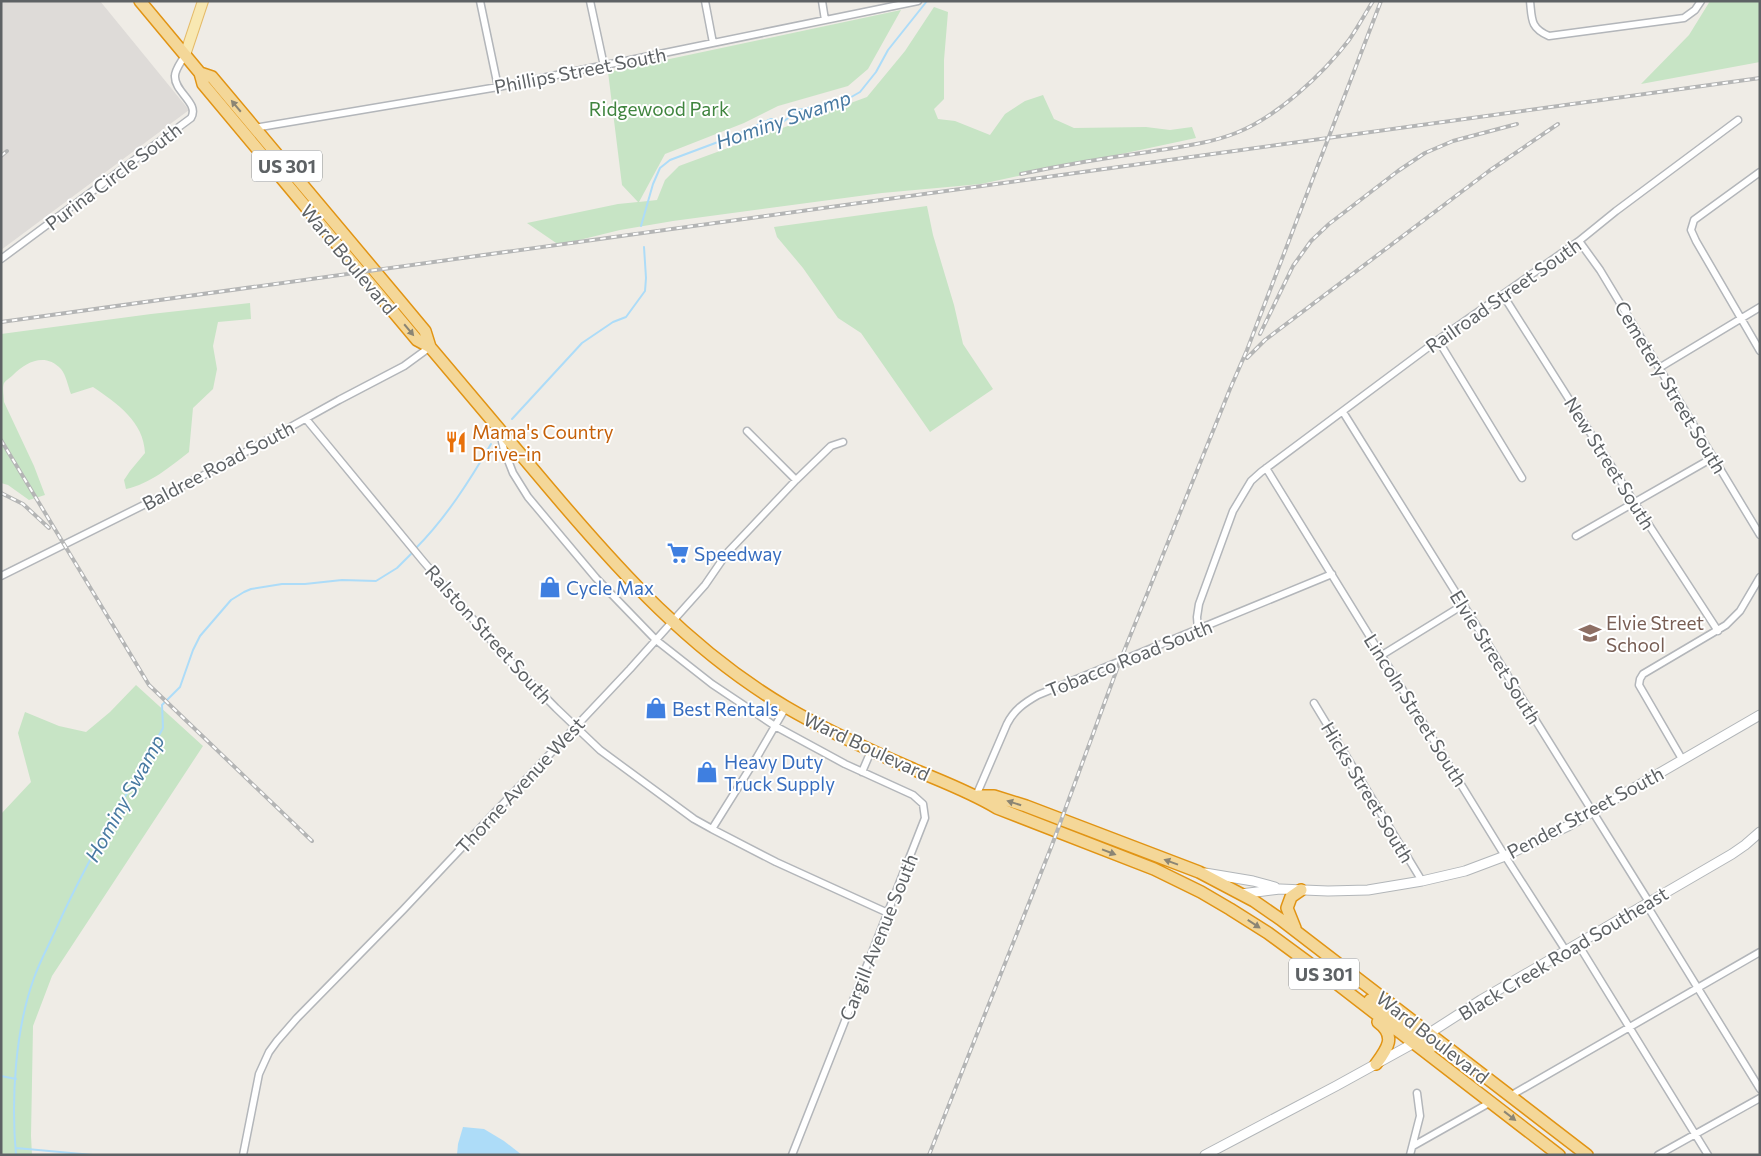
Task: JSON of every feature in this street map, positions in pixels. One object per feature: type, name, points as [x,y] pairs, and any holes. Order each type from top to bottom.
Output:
[{"type":"highway","name":"Ward Boulevard","points":[[140,1],[200,73],[203,84],[416,340],[430,346]]},
{"type":"highway","name":"Ward Boulevard","points":[[200,73],[212,77],[425,331],[430,346],[615,565],[672,622],[729,668],[786,707],[871,751],[976,796],[997,808],[1154,869],[1208,896],[1268,933],[1365,1006],[1422,1038],[1510,1096],[1587,1155]]},
{"type":"highway","name":"Ward Boulevard","points":[[976,796],[994,796],[1026,806],[1199,872],[1274,914],[1422,1038],[1492,1102],[1559,1155]]},
{"type":"highway","points":[[1297,932],[1287,908],[1291,897],[1300,890]]},
{"type":"highway","points":[[1208,896],[1241,894]]},
{"type":"highway","points":[[1284,945],[1330,970],[1528,1117],[1558,1132]]},
{"type":"highway","points":[[1365,1006],[1370,1016],[1384,1026],[1389,1037],[1387,1048],[1376,1064]]},
{"type":"main road","points":[[185,55],[203,1]]},
{"type":"street","points":[[480,1],[498,88]]},
{"type":"street","points":[[590,1],[604,66]]},
{"type":"street","points":[[705,1],[713,43]]},
{"type":"street","points":[[822,1],[825,20]]},
{"type":"street","points":[[1530,1],[1534,25],[1549,36],[1684,18],[1695,10],[1700,1]]},
{"type":"street","name":"Phillips Street South","points":[[241,130],[498,88],[915,2]]},
{"type":"street","name":"Purina Circle South","points":[[1,259],[191,118],[193,109],[177,86],[175,78],[175,74],[185,55]]},
{"type":"street","name":"Railroad Street South","points":[[1198,630],[1199,604],[1234,510],[1251,481],[1438,340],[1579,241],[1738,120]]},
{"type":"street","points":[[1760,172],[1692,224],[1691,230],[1760,351]]},
{"type":"street","name":"Cemetery Street South","points":[[1579,241],[1600,270],[1760,535]]},
{"type":"street","name":"New Street South","points":[[1504,295],[1634,502],[1718,631]]},
{"type":"street","points":[[1659,368],[1760,307]]},
{"type":"street","points":[[1438,340],[1522,478]]},
{"type":"street","name":"Baldree Road South","points":[[1,576],[206,474],[404,366],[430,346]]},
{"type":"street","name":"Elvie Street South","points":[[1343,412],[1592,811],[1760,1089]]},
{"type":"street","name":"Ralston Street South","points":[[306,418],[424,562],[502,653],[600,750],[694,819],[776,862],[888,912]]},
{"type":"street","points":[[499,428],[504,450],[513,473],[528,497],[596,578],[656,640],[712,684],[775,726],[862,772],[871,751]]},
{"type":"street","points":[[747,431],[796,480]]},
{"type":"street","name":"Thorne Avenue West","points":[[243,1155],[259,1074],[269,1052],[277,1041],[404,910],[656,640],[705,585],[727,553],[830,446],[843,442]]},
{"type":"street","points":[[1576,536],[1714,457]]},
{"type":"street","name":"Lincoln Street South","points":[[1266,468],[1566,951]]},
{"type":"street","name":"Tobacco Road South","points":[[976,796],[1009,720],[1016,710],[1038,695],[1332,574]]},
{"type":"street","points":[[1682,759],[1639,685],[1640,679],[1643,674],[1718,631],[1740,611],[1760,577]]},
{"type":"street","points":[[1382,655],[1463,605]]},
{"type":"street","name":"Hicks Street South","points":[[1314,703],[1422,881]]},
{"type":"street","points":[[712,829],[786,707]]},
{"type":"street","name":"Pender Street South","points":[[1241,894],[1280,889],[1368,890],[1422,881],[1465,870],[1506,856],[1548,836],[1760,715]]},
{"type":"street","name":"Cargill Avenue South","points":[[792,1155],[925,818],[923,804],[913,795],[862,772]]},
{"type":"street","name":"Black Creek Road Southeast","points":[[1205,1155],[1422,1038],[1481,1000],[1746,845],[1760,832]]},
{"type":"street","name":"Pender Street South","points":[[1199,872],[1253,881],[1280,889]]},
{"type":"street","points":[[1578,944],[1708,1155]]},
{"type":"street","points":[[1510,1096],[1760,952]]},
{"type":"street","points":[[1410,1155],[1420,1116],[1416,1093]]},
{"type":"street","points":[[1658,1155],[1760,1098]]},
{"type":"street","points":[[1413,1146],[1492,1102]]},
{"type":"shaded area","points":[[1,1],[100,1],[189,110],[1,250]]},
{"type":"green space","points":[[1710,1],[1760,1],[1760,62],[1641,84],[1689,35]]},
{"type":"green space","name":"Ridgewood Park","points":[[934,7],[948,12],[944,60],[944,99],[934,109],[938,119],[955,121],[990,135],[1005,114],[1025,101],[1043,95],[1054,119],[1074,128],[1146,127],[1170,130],[1192,127],[1196,138],[981,184],[882,193],[673,221],[620,230],[559,245],[527,223],[618,204],[638,202],[622,185],[608,72],[901,10],[868,69],[848,86],[778,106],[744,123],[665,154],[639,202],[657,200],[665,180],[679,166],[867,97],[905,51]]},
{"type":"green space","points":[[927,206],[933,235],[954,305],[963,344],[993,389],[930,432],[861,333],[838,318],[803,268],[777,237],[774,227]]},
{"type":"green space","points":[[250,303],[251,319],[218,322],[213,346],[217,369],[213,389],[193,408],[189,452],[167,469],[152,479],[126,489],[124,480],[145,453],[140,432],[128,414],[93,387],[71,394],[66,377],[61,369],[49,361],[42,360],[30,363],[18,370],[4,383],[3,390],[4,402],[34,466],[45,495],[29,500],[8,485],[1,483],[1,334]]},
{"type":"green space","points":[[136,685],[203,746],[52,976],[33,1026],[32,1155],[1,1155],[1,814],[31,782],[18,733],[25,712],[59,726],[86,732],[110,712]]},
{"type":"water","points":[[463,1127],[484,1129],[522,1155],[457,1155]]},
{"type":"waterway","name":"Hominy Swamp","points":[[641,226],[653,184],[660,168],[670,160],[734,136],[771,119],[783,122],[798,110],[846,100],[860,92],[876,72],[888,50],[927,1]]},
{"type":"waterway","name":"Hominy Swamp","points":[[512,419],[582,343],[613,322],[626,317],[645,291],[644,247]]},
{"type":"waterway","name":"Hominy Swamp","points":[[416,548],[457,498],[491,444]]},
{"type":"waterway","name":"Hominy Swamp","points":[[16,1155],[14,1111],[16,1065],[22,1020],[34,978],[68,903],[163,728],[162,705],[180,687],[200,636],[231,600],[251,589],[282,584],[305,584],[342,580],[376,581],[397,568],[413,552]]},
{"type":"waterway","points":[[1,1076],[16,1079]]},
{"type":"waterway","points":[[16,1148],[93,1155]]},
{"type":"railway","points":[[1021,174],[1204,143],[1252,126],[1283,106],[1326,67],[1349,40],[1373,1]]},
{"type":"railway","points":[[929,1155],[1052,845],[1120,661],[1247,350],[1381,1]]},
{"type":"railway","points":[[1,322],[1760,78]]},
{"type":"railway","points":[[1260,334],[1293,266],[1311,241],[1329,224],[1398,171],[1425,153],[1453,141],[1517,124]]},
{"type":"railway","points":[[1247,358],[1265,340],[1489,171],[1558,124]]},
{"type":"railway","points":[[1,156],[7,151]]},
{"type":"railway","points":[[1,440],[149,685],[312,841]]},
{"type":"railway","points":[[1,493],[23,504],[49,528]]},
{"type":"place","name":"Mama's Country Drive-in","points":[[456,442]]},
{"type":"place","name":"Speedway","points":[[678,553]]},
{"type":"place","name":"Cycle Max","points":[[550,587]]},
{"type":"place","name":"Elvie Street School","points":[[1590,633]]},
{"type":"place","name":"Best Rentals","points":[[656,708]]},
{"type":"place","name":"Heavy Duty Truck Supply","points":[[707,772]]}]
